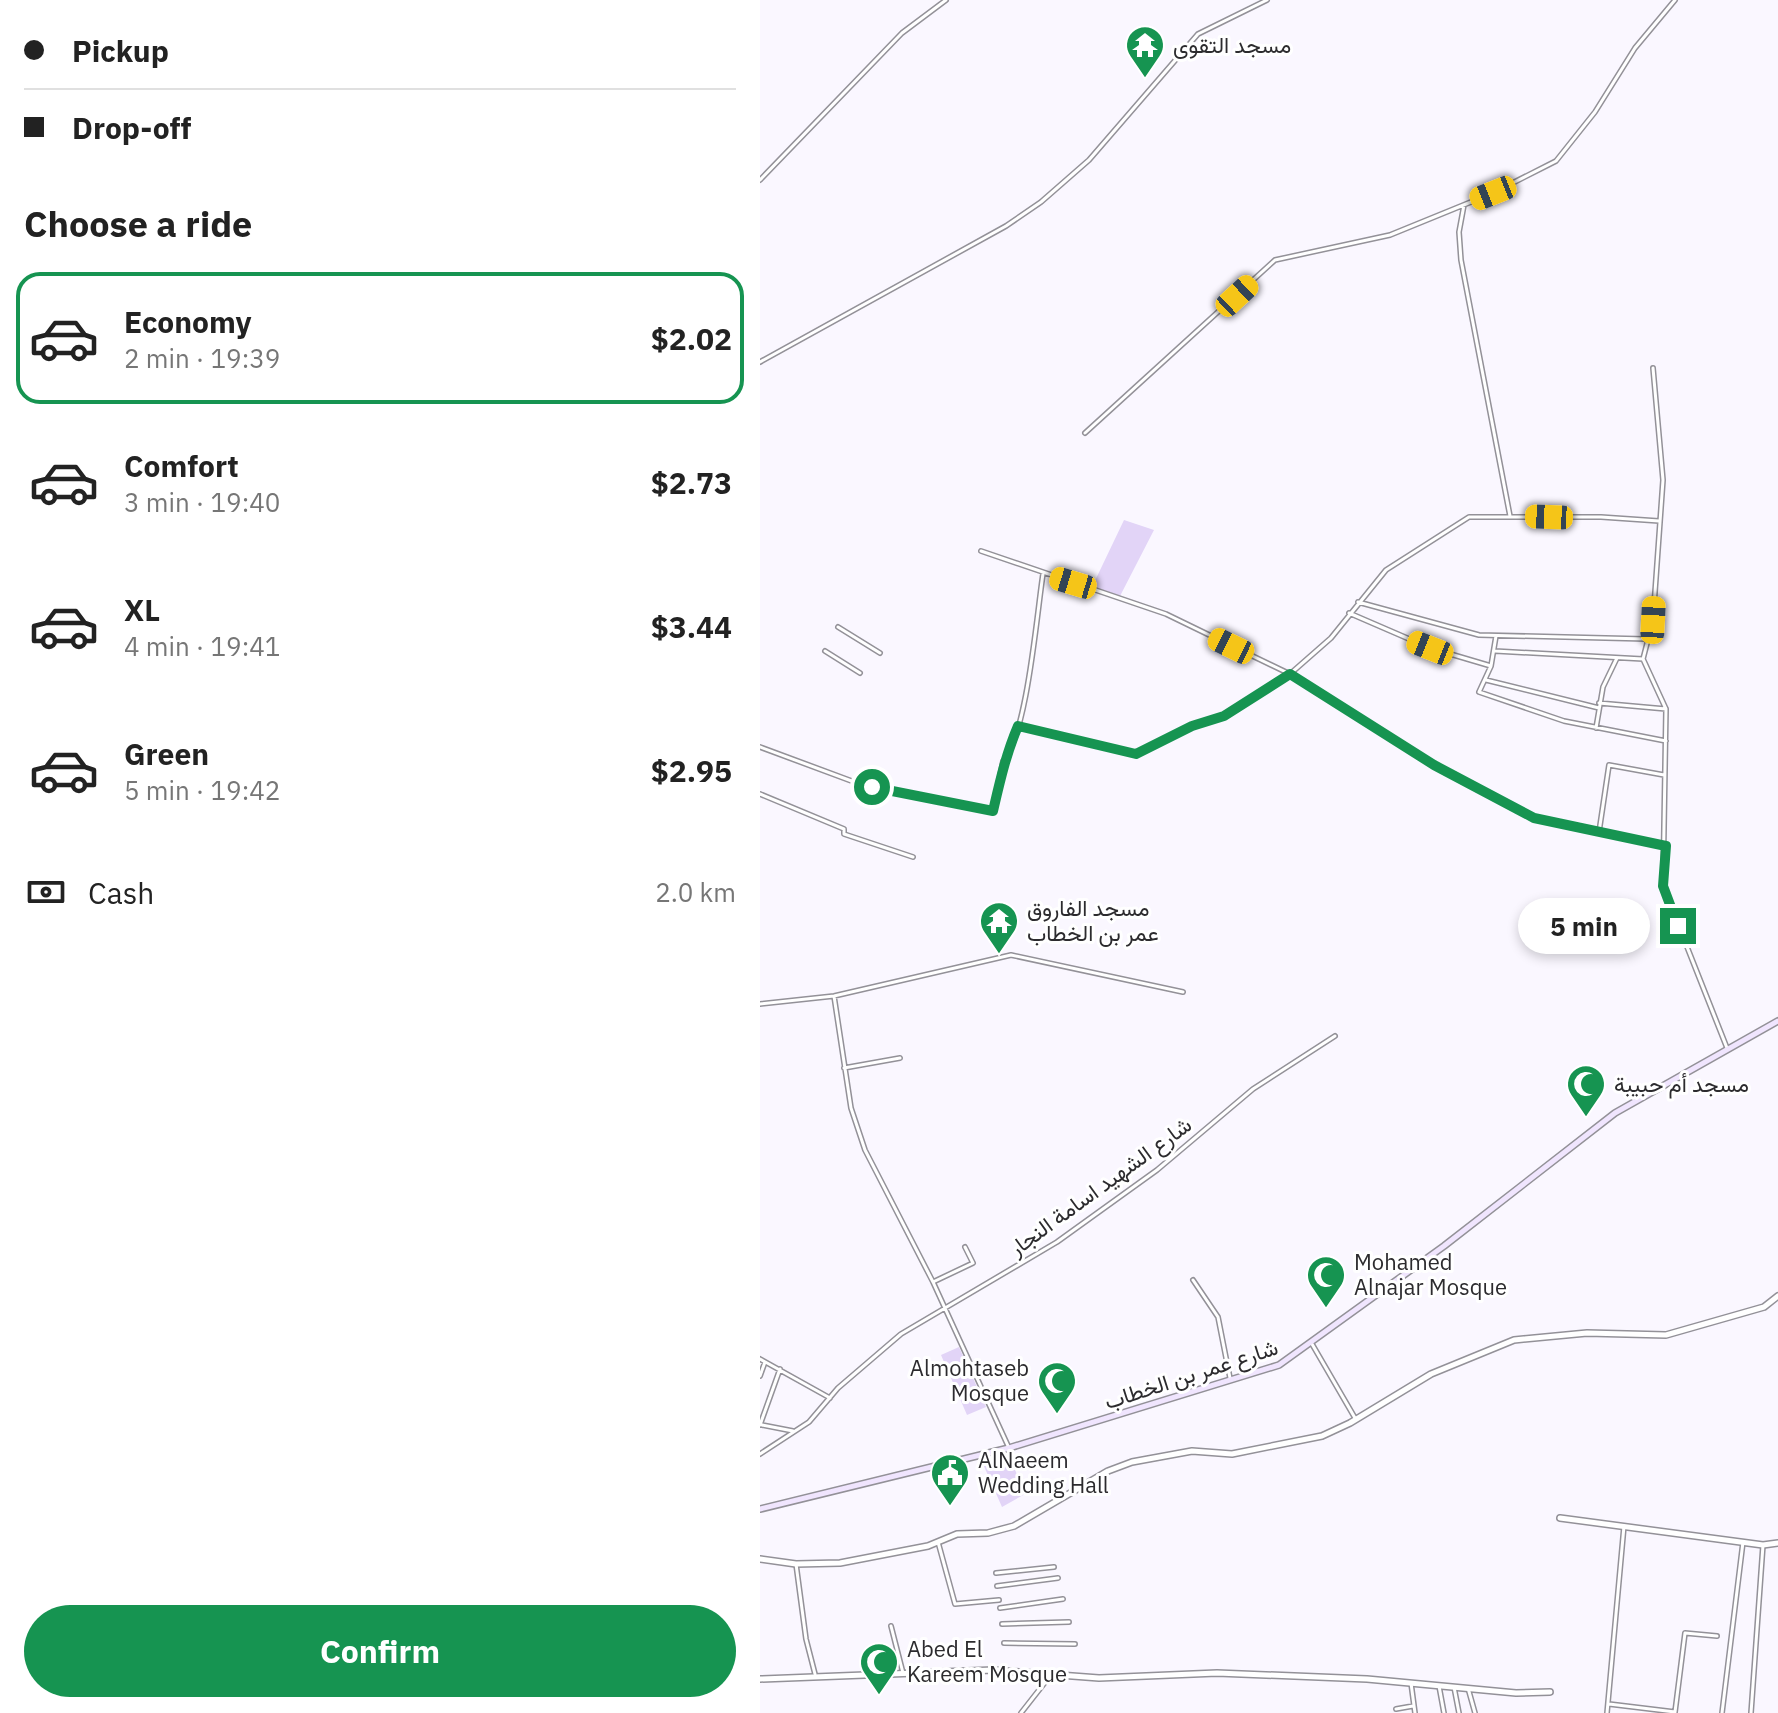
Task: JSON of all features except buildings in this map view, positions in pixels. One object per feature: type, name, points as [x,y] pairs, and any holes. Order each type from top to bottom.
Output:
[{"type":"main road","name":"شارع عمر بن الخطاب","points":[[760,1509],[1009,1448],[1279,1365],[1312,1344],[1615,1113],[1778,1021]]},
{"type":"street","points":[[760,180],[902,33],[946,0]]},
{"type":"street","points":[[760,362],[1006,226],[1041,202],[1114,136],[1198,34],[1267,0]]},
{"type":"street","points":[[1085,433],[1275,260],[1390,235],[1523,179],[1568,149],[1620,69],[1675,0]]},
{"type":"street","points":[[1465,205],[1459,232],[1461,260],[1510,516]]},
{"type":"street","points":[[1653,368],[1663,480],[1653,620],[1643,659],[1666,709],[1663,886],[1727,1048]]},
{"type":"street","points":[[1018,726],[1136,754],[1192,726],[1224,716],[1290,674],[1331,638],[1386,570],[1469,517],[1659,521]]},
{"type":"street","points":[[981,551],[1166,614],[1290,674],[1434,765],[1534,818],[1666,846]]},
{"type":"street","points":[[760,747],[857,783],[993,811],[1003,761],[1009,754],[1018,726],[1043,574]]},
{"type":"street","points":[[1358,602],[1479,635],[1646,639]]},
{"type":"street","points":[[1349,613],[1430,648],[1491,666]]},
{"type":"street","points":[[838,627],[880,653]]},
{"type":"street","points":[[1496,636],[1491,666],[1479,692],[1596,728],[1667,741]]},
{"type":"street","points":[[825,651],[860,673]]},
{"type":"street","points":[[1494,651],[1643,659]]},
{"type":"street","points":[[1596,728],[1599,703],[1617,658]]},
{"type":"street","points":[[1485,680],[1599,708]]},
{"type":"street","points":[[1599,703],[1666,709]]},
{"type":"street","points":[[1599,832],[1609,765],[1665,775]]},
{"type":"street","points":[[760,794],[844,829],[844,834],[913,857]]},
{"type":"street","points":[[760,1004],[834,996],[1011,955],[1183,992]]},
{"type":"street","points":[[834,996],[851,1108],[865,1150],[933,1282],[1009,1448]]},
{"type":"street","name":"شارع الشهيد اسامة النجار","points":[[760,1454],[809,1422],[830,1398],[901,1334],[1057,1242],[1157,1170],[1253,1089],[1335,1036]]},
{"type":"street","points":[[843,1068],[900,1058]]},
{"type":"street","points":[[933,1282],[973,1263],[965,1247]]},
{"type":"street","points":[[1193,1280],[1218,1317],[1231,1382]]},
{"type":"street","points":[[760,1559],[796,1564],[856,1561],[938,1542],[957,1534],[988,1533],[1014,1526],[1108,1471],[1132,1462],[1192,1451],[1232,1454],[1322,1436],[1467,1357],[1514,1340],[1587,1333],[1666,1335],[1764,1307],[1778,1296]]},
{"type":"street","points":[[1312,1344],[1355,1418]]},
{"type":"street","points":[[760,1376],[762,1360],[830,1398]]},
{"type":"street","points":[[780,1369],[760,1425],[793,1431]]},
{"type":"street","points":[[1560,1518],[1763,1545],[1778,1543]]},
{"type":"street","points":[[1607,1713],[1624,1526]]},
{"type":"street","points":[[938,1542],[955,1604],[999,1600]]},
{"type":"street","points":[[1722,1713],[1744,1542]]},
{"type":"street","points":[[1751,1713],[1763,1545]]},
{"type":"street","points":[[796,1564],[806,1639],[815,1674]]},
{"type":"street","points":[[996,1573],[1054,1567]]},
{"type":"street","points":[[997,1586],[1058,1578]]},
{"type":"street","points":[[1000,1608],[1063,1599]]},
{"type":"street","points":[[1002,1624],[1069,1622]]},
{"type":"street","points":[[891,1626],[903,1673]]},
{"type":"street","points":[[1609,1704],[1675,1712],[1685,1633],[1717,1636]]},
{"type":"street","points":[[1004,1643],[1075,1644]]},
{"type":"street","points":[[760,1679],[815,1674],[993,1670],[1099,1678],[1217,1673],[1411,1683],[1516,1693],[1550,1692]]},
{"type":"street","points":[[1021,1713],[1050,1676]]},
{"type":"street","points":[[1411,1683],[1415,1713]]},
{"type":"street","points":[[1439,1686],[1444,1713]]},
{"type":"street","points":[[1454,1687],[1459,1713]]},
{"type":"street","points":[[1468,1688],[1475,1713]]},
{"type":"street","points":[[1396,1709],[1413,1706]]},
{"type":"shaded area","points":[[1124,520],[1154,530],[1119,598],[1092,587]]},
{"type":"shaded area","points":[[959,1347],[986,1407],[967,1415],[941,1355]]},
{"type":"shaded area","points":[[1009,1455],[1025,1494],[1002,1507],[983,1464]]},
{"type":"place","name":"مسجد التقوى","points":[[1145,79]]},
{"type":"place","name":"مسجد الفاروق عمر بن الخطاب","points":[[999,955]]},
{"type":"place","name":"مسجد أم حبيبة","points":[[1586,1118]]},
{"type":"place","name":"Mohamed Alnajar Mosque","points":[[1326,1309]]},
{"type":"place","name":"Almohtaseb Mosque","points":[[1057,1415]]},
{"type":"place","name":"AlNaeem Wedding Hall","points":[[950,1507]]},
{"type":"place","name":"Abed El Kareem Mosque","points":[[879,1696]]},
{"type":"route","points":[[872,787],[993,811],[1003,761],[1009,754],[1018,726],[1136,754],[1192,726],[1224,716],[1290,674],[1434,765],[1534,818],[1666,846],[1663,886],[1678,926]]}]
